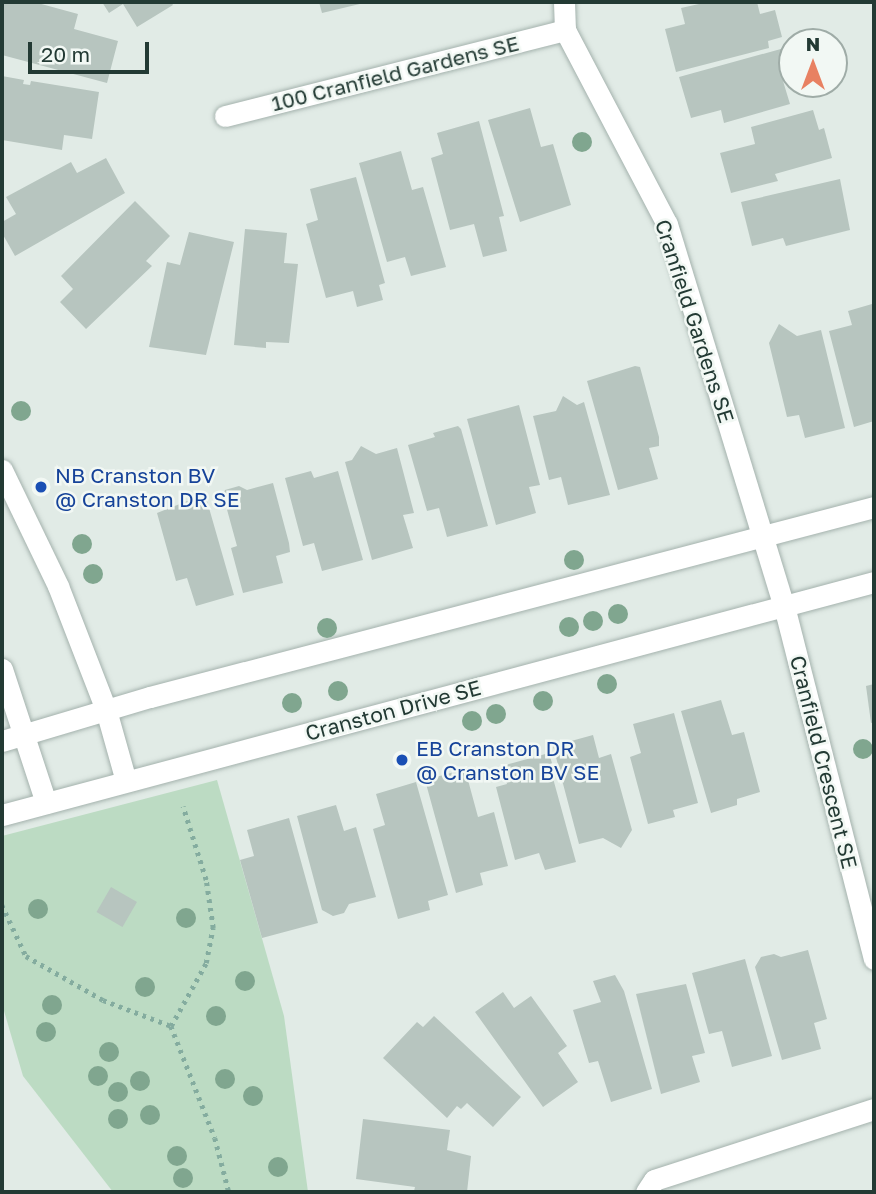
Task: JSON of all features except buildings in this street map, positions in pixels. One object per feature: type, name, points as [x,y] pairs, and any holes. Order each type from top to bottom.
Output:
[{"type":"street","name":"Cranfield Gardens SE","points":[[564,2],[565,30],[667,224],[761,534]]},
{"type":"street","name":"100 Cranfield Gardens SE","points":[[225,116],[565,30]]},
{"type":"street","points":[[2,470],[58,586],[106,710],[126,781]]},
{"type":"street","points":[[2,741],[106,710],[874,506]]},
{"type":"street","points":[[761,534],[784,606]]},
{"type":"street","name":"Cranston Drive SE","points":[[2,815],[874,582]]},
{"type":"street","name":"Cranfield Crescent SE","points":[[784,606],[874,959]]},
{"type":"street","points":[[2,669],[46,803]]},
{"type":"street","points":[[646,1192],[654,1181],[874,1109]]},
{"type":"path","points":[[171,1027],[206,963],[213,928],[206,880],[183,807]]},
{"type":"path","points":[[2,905],[26,956],[103,1000],[171,1027],[215,1138],[229,1192]]},
{"type":"green space","points":[[217,780],[284,1016],[308,1192],[113,1192],[23,1076],[2,1004],[2,836]]},
{"type":"place","name":"NB Cranston BV @ Cranston DR SE","points":[[41,487]]},
{"type":"place","name":"EB Cranston DR @ Cranston BV SE","points":[[402,760]]}]
